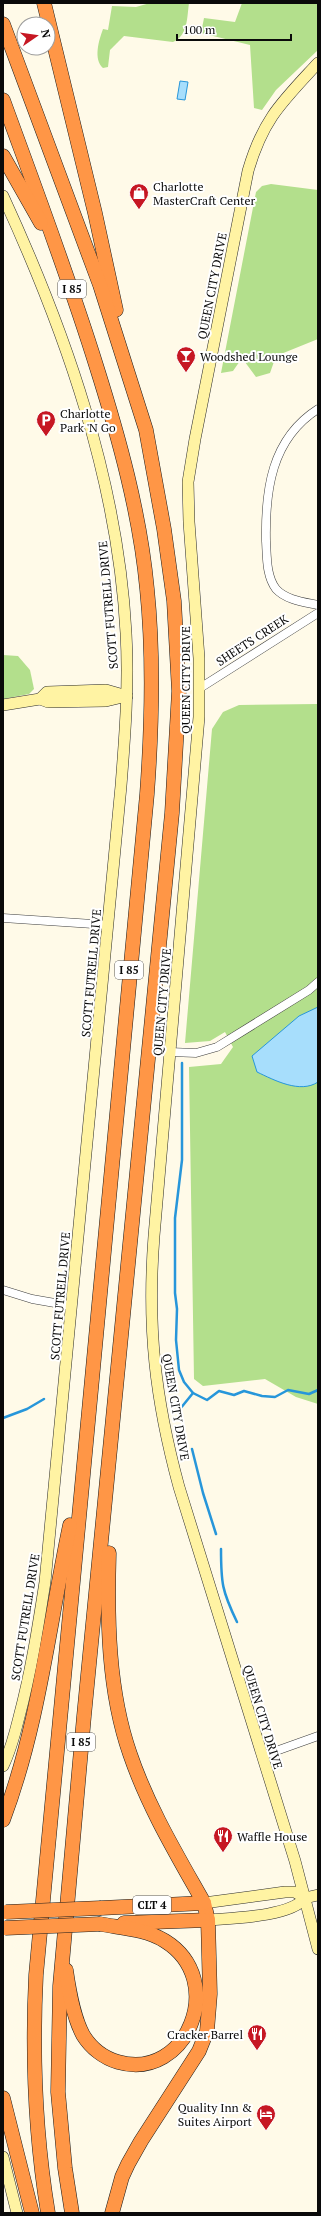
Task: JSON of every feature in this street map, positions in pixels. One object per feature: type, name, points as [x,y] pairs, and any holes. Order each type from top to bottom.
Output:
[{"type":"highway","points":[[44,3],[48,16]]},
{"type":"highway","points":[[48,3],[50,16]]},
{"type":"highway","name":"I 85","points":[[3,24],[100,285],[146,430],[164,528],[174,601],[179,691],[172,813],[132,1207],[113,1427],[84,1716],[58,2011],[58,2092],[64,2160],[72,2213]]},
{"type":"highway","points":[[56,49],[134,390]]},
{"type":"highway","name":"I 85","points":[[3,100],[61,261],[105,395],[129,482],[144,560],[151,635],[152,695],[147,794],[45,1861],[34,1997],[34,2093],[40,2159],[48,2213]]},
{"type":"highway","points":[[3,156],[61,261]]},
{"type":"highway","points":[[112,2213],[122,2177],[141,2141],[199,2051],[210,2016],[208,1920],[204,1903],[148,1801],[129,1753],[119,1712],[111,1650],[108,1596],[113,1427]]},
{"type":"highway","points":[[3,1820],[22,1763],[36,1709],[66,1541],[84,1458]]},
{"type":"highway","name":"CLT 4","points":[[4,1912],[204,1903]]},
{"type":"highway","points":[[4,1928],[208,1920]]},
{"type":"highway","points":[[63,1947],[67,1978],[79,2024],[95,2049],[114,2061],[136,2065],[154,2061],[169,2053],[183,2039],[194,2016],[196,1984],[189,1966],[178,1952],[164,1940],[144,1932],[100,1924]]},
{"type":"highway","points":[[3,2098],[32,2213]]},
{"type":"street","name":"QUEEN CITY DRIVE","points":[[318,63],[275,111],[263,129],[254,150],[248,171],[195,439],[188,496],[197,606],[200,688],[197,759],[151,1269],[151,1320],[157,1386],[168,1448],[305,1898],[318,1949]]},
{"type":"street","name":"SCOTT FUTRELL DRIVE","points":[[3,196],[31,258],[68,356],[88,420],[106,492],[120,569],[126,632],[127,696],[121,786],[45,1582],[24,1697],[11,1746],[3,1766]]},
{"type":"street","points":[[318,409],[302,421],[294,430],[279,455],[268,488],[266,514],[267,562],[274,587],[286,596],[318,605]]},
{"type":"street","name":"SHEETS CREEK","points":[[200,688],[318,612]]},
{"type":"street","points":[[3,705],[40,700],[47,692],[106,690],[127,696]]},
{"type":"street","points":[[3,918],[108,925]]},
{"type":"street","points":[[170,1052],[196,1053],[217,1047],[309,990],[318,982]]},
{"type":"street","points":[[3,1290],[32,1299],[72,1306]]},
{"type":"street","points":[[262,1756],[318,1736]]},
{"type":"street","points":[[204,1903],[292,1891],[305,1898],[318,1895]]},
{"type":"street","points":[[208,1920],[291,1909],[301,1904],[305,1898]]},
{"type":"street","points":[[3,2157],[18,2213]]},
{"type":"green space","points":[[150,3],[189,3],[186,26],[182,35],[173,42],[124,36],[110,50],[108,67],[103,68],[98,60],[98,49],[103,29],[108,30],[112,6],[136,7]]},
{"type":"green space","points":[[242,3],[318,3],[318,50],[276,90],[262,110],[254,108],[250,45],[201,33],[204,18],[235,22]]},
{"type":"green space","points":[[271,184],[318,190],[318,339],[276,356],[270,373],[256,377],[242,358],[233,371],[221,373],[256,192],[262,186]]},
{"type":"green space","points":[[3,655],[18,656],[30,670],[34,689],[29,694],[3,699]]},
{"type":"green space","points":[[318,704],[318,1404],[296,1397],[265,1379],[203,1386],[194,1379],[189,1067],[221,1064],[233,1047],[225,1032],[210,1041],[185,1043],[212,729],[223,712],[239,705]]},
{"type":"water","points":[[180,81],[188,82],[185,100],[177,99]]},
{"type":"water","points":[[318,1007],[318,1082],[303,1087],[295,1086],[279,1082],[257,1072],[252,1056],[299,1016]]},
{"type":"waterway","points":[[182,1063],[182,1160],[175,1218],[175,1293],[177,1309],[176,1340],[179,1370],[184,1382],[193,1393],[207,1400],[219,1391],[234,1395],[244,1391],[262,1396],[275,1397],[288,1390],[309,1394],[318,1390]]},
{"type":"waterway","points":[[180,1409],[193,1393]]},
{"type":"waterway","points":[[3,1418],[27,1409],[44,1399]]},
{"type":"waterway","points":[[192,1449],[203,1493],[216,1534]]},
{"type":"waterway","points":[[221,1549],[223,1587],[237,1622]]},
{"type":"place","name":"Charlotte MasterCraft Center","points":[[139,210]]},
{"type":"place","name":"Woodshed Lounge","points":[[186,373]]},
{"type":"place","name":"Charlotte Park 'N Go","points":[[46,437]]},
{"type":"place","name":"Waffle House","points":[[223,1853]]},
{"type":"place","name":"Cracker Barrel","points":[[257,2051]]},
{"type":"place","name":"Quality Inn & Suites Airport","points":[[266,2131]]}]
